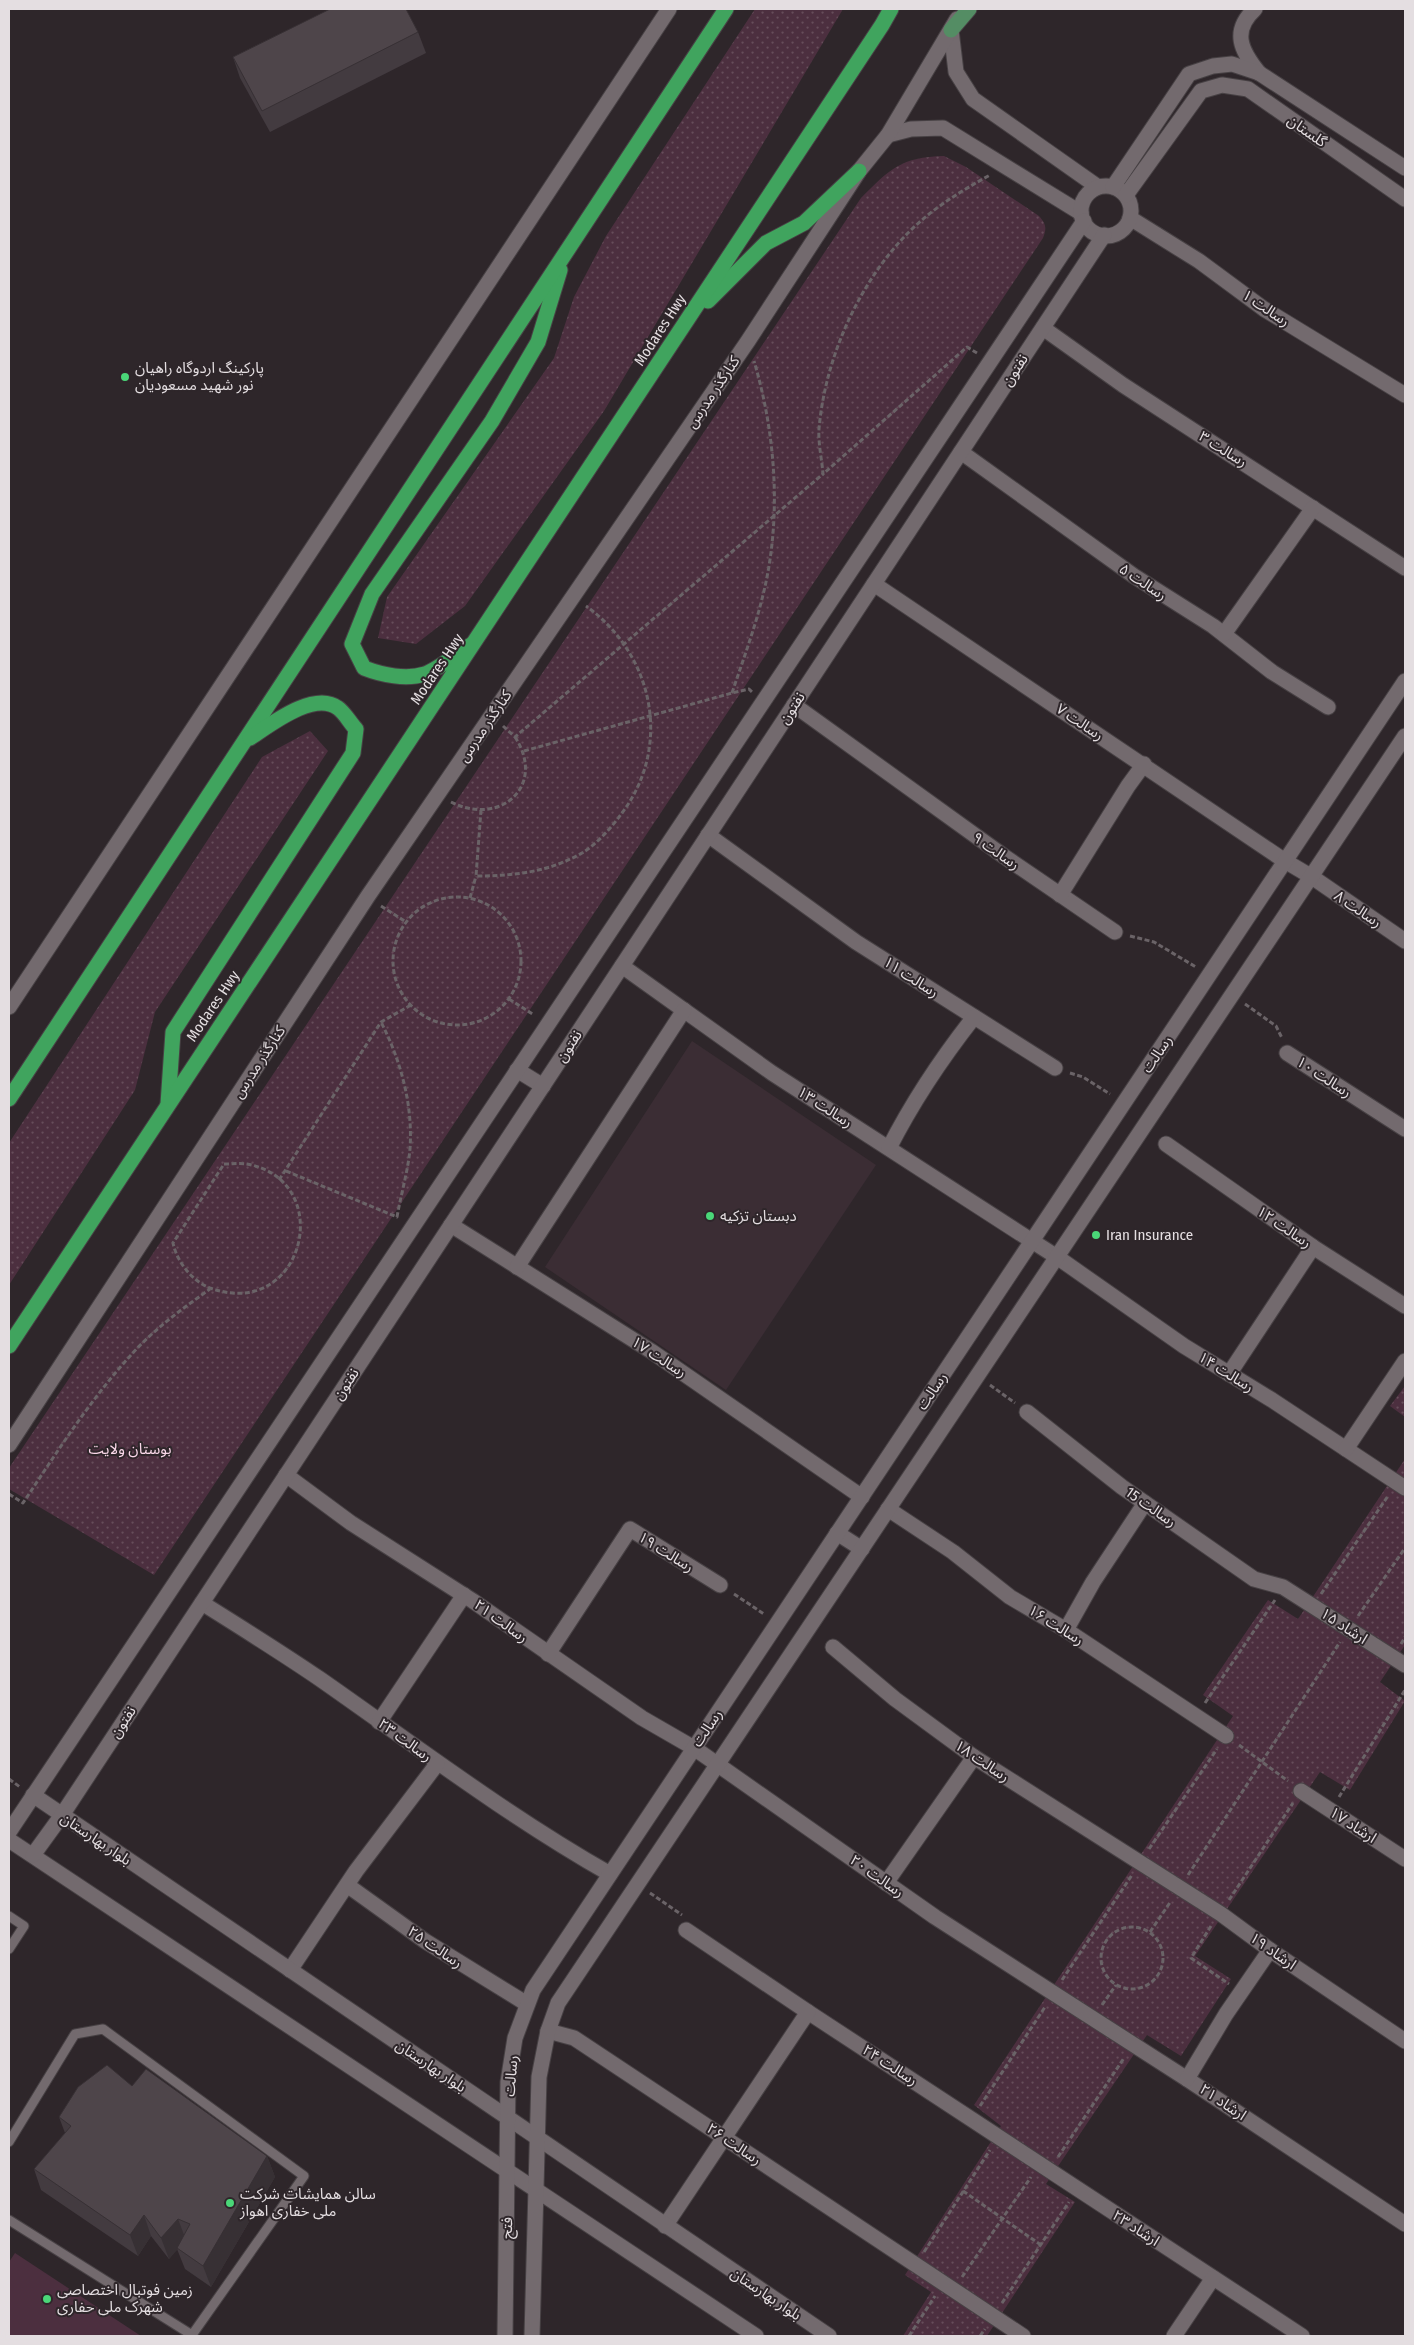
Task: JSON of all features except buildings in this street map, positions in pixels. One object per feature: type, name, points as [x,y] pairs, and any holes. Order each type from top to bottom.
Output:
[{"type":"highway","points":[[9,1099],[726,9]]},
{"type":"highway","name":"Modares Hwy","points":[[9,1346],[877,34],[891,9]]},
{"type":"highway","points":[[685,323],[766,243],[804,223],[859,171]]},
{"type":"highway","points":[[476,641],[425,674],[401,676],[379,674],[364,668],[352,644],[372,594],[492,421],[538,342],[565,254]]},
{"type":"highway","points":[[168,1106],[173,1032],[353,753],[356,729],[337,707],[316,702],[289,713],[244,741]]},
{"type":"main road","points":[[951,30],[969,9]]},
{"type":"street","points":[[9,1007],[668,9]]},
{"type":"street","name":"کنارگذر مدرس","points":[[9,1445],[368,896],[748,341],[859,171],[888,135],[963,9]]},
{"type":"street","points":[[1255,9],[1248,16],[1240,37],[1244,55],[1259,72]]},
{"type":"street","points":[[888,135],[910,129],[943,128],[1006,166],[1082,217],[1089,228],[1104,235],[1120,231],[1130,218],[1129,202],[1126,195],[1105,187],[973,99],[956,72],[951,30]]},
{"type":"street","points":[[1082,217],[1086,196],[1105,187],[1189,74],[1213,66],[1232,64],[1259,72]]},
{"type":"street","name":"گلستان","points":[[1259,72],[1405,168]]},
{"type":"street","name":"گلستان","points":[[1126,195],[1201,91],[1222,85],[1248,89],[1405,199]]},
{"type":"street","name":"نفتون","points":[[9,1832],[990,362],[1082,217]]},
{"type":"street","name":"رسالت ۱","points":[[1130,218],[1199,261],[1264,309],[1405,395]]},
{"type":"street","name":"نفتون","points":[[33,1855],[62,1816],[1104,235]]},
{"type":"street","name":"رسالت ۳","points":[[1043,328],[1130,390],[1405,568]]},
{"type":"street","name":"رسالت ۵","points":[[961,452],[1134,576],[1224,634],[1272,672],[1328,706]]},
{"type":"street","points":[[1224,634],[1313,508]]},
{"type":"street","name":"رسالت ۷","points":[[874,584],[1144,764],[1285,861]]},
{"type":"street","points":[[810,632],[832,648]]},
{"type":"street","name":"رسالت","points":[[508,2119],[508,2082],[515,2038],[533,1990],[1405,681]]},
{"type":"street","name":"رسالت ۹","points":[[794,705],[1004,857],[1115,932]]},
{"type":"street","name":"رسالت","points":[[536,2138],[539,2077],[548,2030],[558,2003],[1405,736]]},
{"type":"street","points":[[1060,895],[1122,794],[1144,764]]},
{"type":"street","name":"رسالت ۱۱","points":[[708,835],[856,942],[1055,1068]]},
{"type":"street","name":"رسالت ۸","points":[[1285,861],[1312,877],[1405,941]]},
{"type":"street","name":"رسالت ۱۳","points":[[622,966],[772,1073],[1032,1241]]},
{"type":"street","points":[[517,1267],[684,1010]]},
{"type":"street","points":[[889,1148],[916,1097],[942,1058],[974,1017]]},
{"type":"street","name":"رسالت ۱۰","points":[[1287,1053],[1404,1126]]},
{"type":"street","points":[[517,1070],[543,1086]]},
{"type":"street","name":"رسالت ۱۲","points":[[1166,1144],[1313,1247],[1405,1306]]},
{"type":"street","name":"رسالت ۱۷","points":[[451,1225],[658,1356],[862,1496]]},
{"type":"street","name":"رسالت ۱۴","points":[[1032,1241],[1184,1346],[1401,1485]]},
{"type":"street","points":[[1229,1374],[1313,1247]]},
{"type":"street","points":[[1346,1449],[1405,1361]]},
{"type":"street","name":"رسالت 15","points":[[1027,1412],[1145,1503],[1254,1579],[1283,1587]]},
{"type":"street","name":"رسالت ۲۱","points":[[286,1476],[351,1524],[464,1595],[642,1718],[694,1748],[717,1765]]},
{"type":"street","points":[[1066,1630],[1093,1582],[1145,1503]]},
{"type":"street","name":"رسالت ۱۶","points":[[888,1509],[954,1552],[1010,1597],[1066,1630],[1226,1736]]},
{"type":"street","name":"رسالت ۱۹","points":[[548,1654],[630,1529],[720,1585]]},
{"type":"street","points":[[837,1533],[862,1549]]},
{"type":"street","name":"ارشاد ۱۵","points":[[1283,1587],[1405,1665]]},
{"type":"street","points":[[380,1722],[464,1595]]},
{"type":"street","name":"رسالت ۲۳","points":[[202,1603],[319,1678],[437,1764],[557,1844],[610,1874]]},
{"type":"street","name":"رسالت ۱۸","points":[[833,1648],[895,1699],[974,1757],[1141,1861]]},
{"type":"street","points":[[886,1883],[974,1757]]},
{"type":"street","points":[[290,1970],[347,1885],[437,1764]]},
{"type":"street","name":"رسالت ٢٠","points":[[717,1765],[886,1883],[1038,1984]]},
{"type":"street","name":"ارشاد ۱۷","points":[[1301,1791],[1405,1859]]},
{"type":"street","name":"بلوار بهارستان","points":[[33,1795],[829,2336]]},
{"type":"street","points":[[9,1840],[756,2336]]},
{"type":"street","name":"ارشاد ۱۹","points":[[1141,1861],[1220,1913],[1270,1950],[1405,2041]]},
{"type":"street","name":"رسالت ۲۵","points":[[347,1885],[424,1941],[527,2004]]},
{"type":"street","name":"رسالت ۲۴","points":[[686,1930],[971,2119]]},
{"type":"street","points":[[1186,2078],[1270,1950]]},
{"type":"street","name":"ارشاد ۲۱","points":[[1038,1984],[1186,2078],[1405,2224]]},
{"type":"street","points":[[665,2226],[724,2138],[804,2009]]},
{"type":"street","name":"رسالت ۲۶","points":[[548,2030],[574,2038],[1023,2336]]},
{"type":"street","name":"فتح","points":[[505,2336],[508,2119]]},
{"type":"street","name":"ارشاد ۲۳","points":[[971,2119],[1302,2336]]},
{"type":"street","name":"فتح","points":[[532,2336],[536,2138]]},
{"type":"street","points":[[1174,2336],[1213,2278]]},
{"type":"lane","points":[[9,1916],[24,1926],[9,1949]]},
{"type":"lane","points":[[9,2142],[75,2034],[102,2029],[304,2176],[192,2335],[9,2220]]},
{"type":"path","points":[[823,474],[819,430],[828,379],[844,331],[869,282],[909,232],[954,195],[1006,166]]},
{"type":"path","points":[[732,693],[763,594],[773,541],[774,486],[770,437],[759,377],[748,341]]},
{"type":"path","points":[[515,737],[774,518],[967,347],[990,362]]},
{"type":"path","points":[[476,876],[522,874],[554,866],[584,852],[606,832],[630,803],[644,774],[651,740],[651,716],[645,688],[625,644],[600,616],[573,597]]},
{"type":"path","points":[[524,751],[732,693],[749,690],[764,700]]},
{"type":"path","points":[[437,796],[464,809],[481,810],[499,808],[516,795],[526,774],[524,751],[515,737],[491,717]]},
{"type":"path","points":[[470,898],[476,876],[481,810]]},
{"type":"path","points":[[368,896],[406,922]]},
{"type":"path","points":[[442,898],[470,898],[486,903],[504,916],[516,935],[521,957],[519,979],[509,999],[493,1014],[472,1023],[450,1025],[428,1018],[411,1005],[398,986],[393,964],[396,942],[406,922],[422,907],[442,898]]},
{"type":"path","points":[[1115,932],[1154,942],[1209,975]]},
{"type":"path","name":"رسالت ۱۰","points":[[1232,995],[1276,1026],[1287,1053]]},
{"type":"path","points":[[509,999],[548,1024]]},
{"type":"path","points":[[279,1180],[381,1022],[411,1005]]},
{"type":"path","points":[[286,1171],[397,1217],[410,1149],[410,1117],[404,1084],[394,1047],[381,1022]]},
{"type":"path","points":[[1055,1068],[1083,1077],[1124,1103]]},
{"type":"path","points":[[224,1164],[247,1164],[268,1172],[279,1180],[286,1186],[298,1206],[302,1228],[298,1251],[287,1270],[270,1285],[248,1293],[226,1294],[210,1288],[187,1272],[175,1252],[173,1243],[224,1164]]},
{"type":"path","points":[[9,1494],[23,1503],[62,1443],[131,1354],[168,1319],[210,1288]]},
{"type":"path","points":[[978,1375],[1027,1412]]},
{"type":"path","points":[[1313,1606],[1401,1485]]},
{"type":"path","points":[[1150,1932],[1348,1629],[1405,1548]]},
{"type":"path","points":[[720,1585],[777,1623]]},
{"type":"path","points":[[1197,1716],[1283,1587]]},
{"type":"path","points":[[1331,1810],[1405,1690]]},
{"type":"path","points":[[971,2119],[1226,1736],[1301,1791],[1191,1958],[1241,1992]]},
{"type":"path","points":[[637,1885],[684,1916],[686,1930]]},
{"type":"path","points":[[1126,1926],[1142,1927],[1155,1935],[1163,1948],[1164,1963],[1157,1977],[1146,1987],[1130,1989],[1116,1985],[1105,1974],[1101,1960],[1103,1944],[1113,1932],[1126,1926]]},
{"type":"path","points":[[1092,2019],[1116,1985]]},
{"type":"path","points":[[909,2336],[1002,2218],[1045,2167],[1133,2045]]},
{"type":"path","points":[[916,2265],[998,2136]]},
{"type":"path","points":[[980,2336],[997,2319],[1041,2245],[1078,2189]]},
{"type":"path","points":[[963,2191],[1041,2245]]},
{"type":"shaded area","name":"دبستان تزکیه","points":[[692,1041],[876,1165],[726,1390],[545,1267]]},
{"type":"green space","points":[[755,9],[843,9],[604,411],[465,606],[416,644],[378,638],[387,597],[554,358],[574,297],[606,236]]},
{"type":"green space","name":"بوستان ولایت","points":[[944,156],[966,167],[1039,216],[1045,226],[1043,238],[154,1575],[9,1489],[9,1468],[861,198],[880,179],[897,166],[917,159]]},
{"type":"green space","points":[[310,731],[328,751],[155,1012],[135,1090],[9,1285],[9,1143],[262,757]]},
{"type":"green space","points":[[1405,1386],[1405,1417],[1390,1406]]},
{"type":"green space","points":[[1405,1459],[1405,1645],[1380,1682],[1405,1701],[1350,1790],[1320,1772],[1195,1956],[1231,1979],[1181,2056],[1147,2035],[1046,2184],[1075,2202],[987,2336],[903,2336],[931,2292],[905,2275],[1001,2126],[974,2105],[1233,1716],[1203,1695],[1268,1600],[1298,1619]]},
{"type":"green space","name":"زمین فوتبال اختصاصی شهرک ملی حفاری","points":[[15,2253],[141,2336],[9,2336],[9,2262]]},
{"type":"place","name":"پارکینگ اردوگاه راهیان نور شهید مسعودیان","points":[[125,377]]},
{"type":"place","name":"دبستان تزکیه","points":[[710,1216]]},
{"type":"place","name":"Iran Insurance","points":[[1096,1235]]},
{"type":"place","name":"سالن همایشات شرکت ملی خفاری اهواز","points":[[230,2203]]},
{"type":"place","name":"زمین فوتبال اختصاصی شهرک ملی حفاری","points":[[47,2299]]}]
